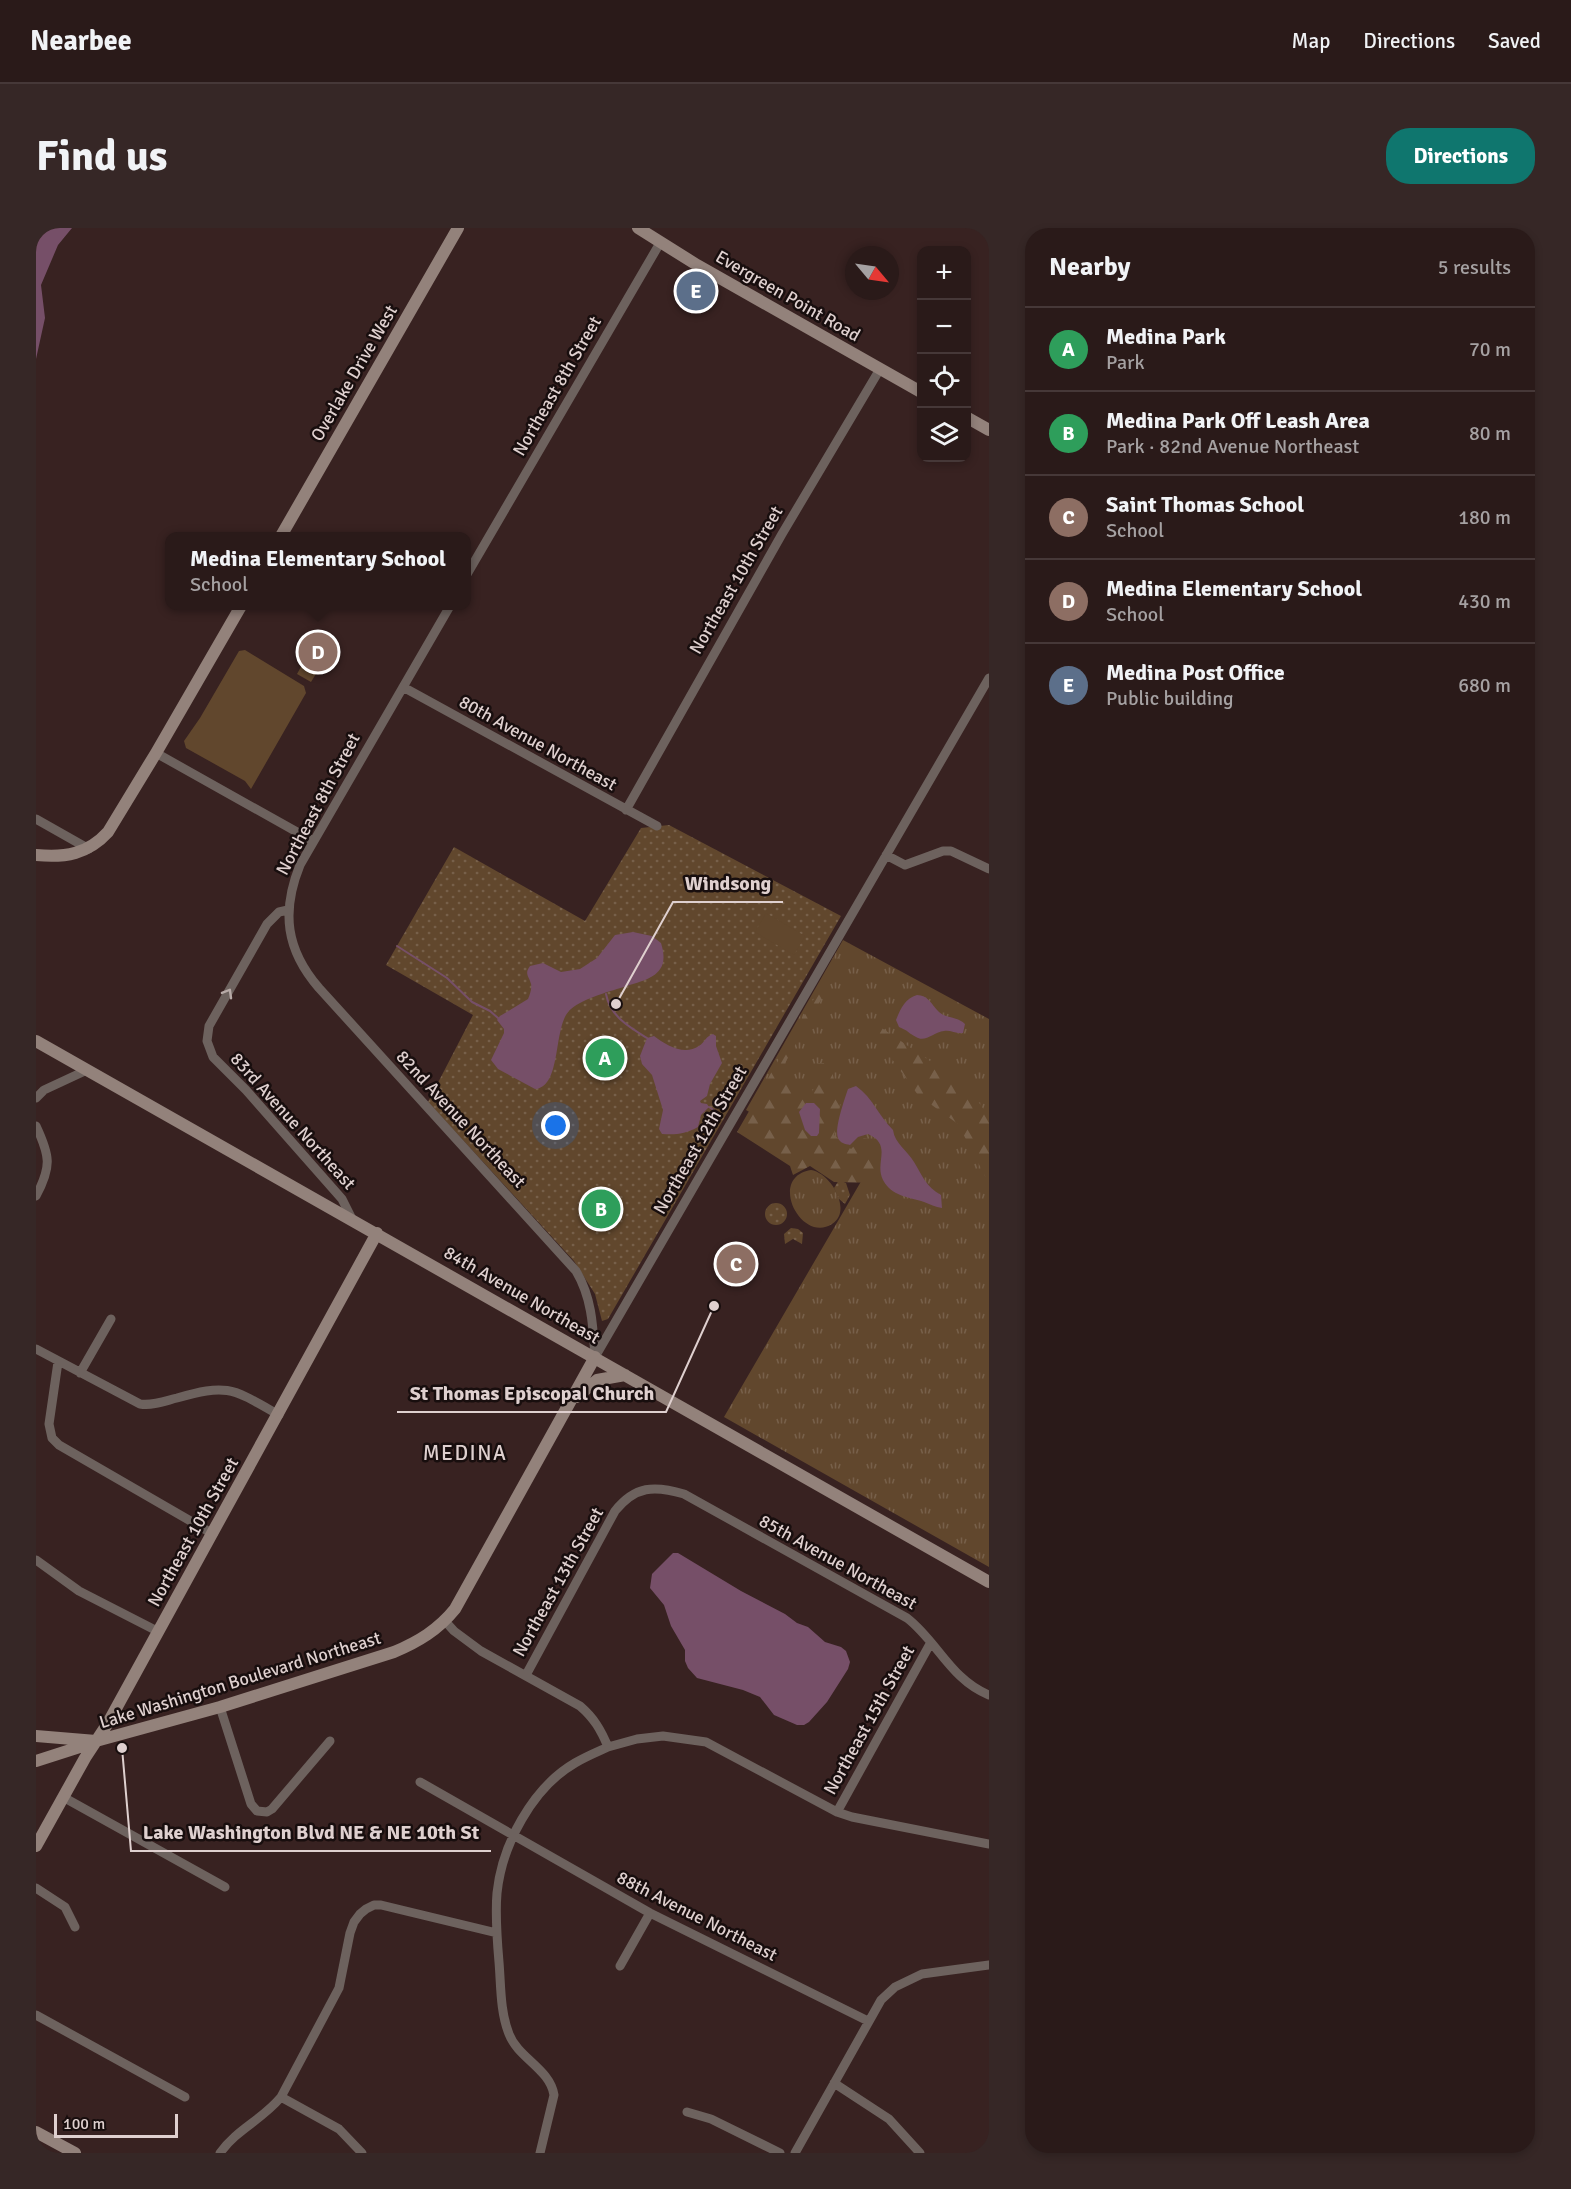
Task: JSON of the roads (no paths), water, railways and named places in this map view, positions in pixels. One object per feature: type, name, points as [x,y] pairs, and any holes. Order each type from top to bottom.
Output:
[{"type":"main road","name":"Overlake Drive West","points":[[284,532],[458,228]]},
{"type":"main road","name":"Evergreen Point Road","points":[[638,228],[660,243],[917,390]]},
{"type":"main road","points":[[971,420],[989,430]]},
{"type":"main road","points":[[36,855],[68,856],[89,849],[100,841],[116,821],[239,610]]},
{"type":"main road","name":"84th Avenue Northeast","points":[[36,1041],[989,1582]]},
{"type":"main road","name":"Northeast 10th Street","points":[[36,1846],[159,1632],[377,1233]]},
{"type":"main road","name":"Northeast 12th Street","points":[[445,1621],[466,1592],[595,1357]]},
{"type":"main road","points":[[569,1404],[597,1380],[625,1375]]},
{"type":"main road","name":"Lake Washington Boulevard Northeast","points":[[36,1736],[96,1742],[220,1707],[394,1652],[416,1643],[445,1621]]},
{"type":"main road","points":[[36,1761],[96,1742]]},
{"type":"main road","points":[[36,2132],[75,2153]]},
{"type":"street","name":"Northeast 8th Street","points":[[471,567],[660,243]]},
{"type":"street","name":"Northeast 10th Street","points":[[626,810],[880,369]]},
{"type":"street","name":"Northeast 8th Street","points":[[288,910],[293,882],[313,842],[448,610]]},
{"type":"street","name":"Northeast 12th Street","points":[[595,1357],[989,678]]},
{"type":"street","name":"80th Avenue Northeast","points":[[403,687],[657,826]]},
{"type":"street","points":[[156,753],[313,842]]},
{"type":"street","points":[[36,819],[89,849]]},
{"type":"street","points":[[886,855],[905,865],[943,851],[951,851],[989,869]]},
{"type":"street","name":"83rd Avenue Northeast","points":[[288,910],[279,912],[267,924],[209,1026],[208,1046],[213,1057],[253,1098],[342,1199],[352,1219]]},
{"type":"street","name":"82nd Avenue Northeast","points":[[288,910],[292,944],[308,975],[564,1256],[584,1286],[592,1319],[595,1357]]},
{"type":"street","points":[[36,1098],[44,1090],[87,1070]]},
{"type":"street","points":[[36,1126],[48,1158],[46,1176],[36,1196]]},
{"type":"street","points":[[80,1372],[111,1319]]},
{"type":"street","points":[[592,1319],[597,1324],[605,1326],[617,1320]]},
{"type":"street","points":[[36,1349],[140,1404],[154,1404],[221,1388],[235,1391],[279,1414]]},
{"type":"street","points":[[58,1362],[49,1424],[52,1438],[59,1445],[213,1534]]},
{"type":"street","name":"85th Avenue Northeast","points":[[651,1488],[668,1489],[684,1494],[907,1618],[917,1625],[930,1644],[971,1686],[989,1695]]},
{"type":"street","name":"Northeast 13th Street","points":[[526,1675],[615,1511],[624,1500],[633,1494],[651,1488]]},
{"type":"street","points":[[36,1560],[79,1591],[159,1632]]},
{"type":"street","points":[[445,1621],[454,1631],[481,1651],[580,1706],[600,1728],[608,1747]]},
{"type":"street","name":"Northeast 15th Street","points":[[837,1812],[930,1644]]},
{"type":"street","points":[[220,1707],[251,1804],[257,1811],[267,1812],[273,1809],[330,1741]]},
{"type":"street","points":[[540,2153],[554,2095],[553,2087],[510,2037],[503,2016],[496,1933],[497,1892],[514,1835],[531,1807],[557,1777],[574,1763],[608,1747],[637,1739],[663,1736],[706,1742],[837,1812],[852,1817],[989,1844]]},
{"type":"street","name":"88th Avenue Northeast","points":[[420,1782],[650,1913],[868,2021]]},
{"type":"street","points":[[63,1797],[225,1887]]},
{"type":"street","points":[[36,1888],[65,1907],[75,1927]]},
{"type":"street","points":[[220,2153],[228,2142],[270,2111],[281,2097],[339,1988],[350,1933],[360,1914],[375,1905],[381,1905],[496,1933]]},
{"type":"street","points":[[620,1966],[650,1913]]},
{"type":"street","points":[[795,2153],[881,2000],[895,1987],[922,1974],[989,1965]]},
{"type":"street","points":[[36,2015],[185,2097]]},
{"type":"street","points":[[834,2083],[890,2119],[921,2153]]},
{"type":"street","points":[[281,2097],[339,2129],[362,2153]]},
{"type":"street","points":[[687,2112],[711,2119],[780,2153]]},
{"type":"waterway","points":[[397,946],[447,978],[472,1002],[498,1018]]},
{"type":"waterway","points":[[606,994],[616,1015],[647,1038]]},
{"type":"waterway","points":[[709,1107],[717,1112]]},
{"type":"place","name":"Medina Post Office","points":[[696,291]]},
{"type":"place","name":"Medina Elementary School","points":[[318,652]]},
{"type":"place","name":"Windsong","points":[[616,1004]]},
{"type":"place","name":"Medina Park","points":[[605,1058]]},
{"type":"place","name":"Medina Park Off Leash Area","points":[[601,1209]]},
{"type":"place","name":"Saint Thomas School","points":[[736,1264]]},
{"type":"place","name":"St Thomas Episcopal Church","points":[[714,1306]]},
{"type":"place","name":"Lake Washington Blvd NE & NE 10th St","points":[[122,1748]]},
{"type":"district","name":"MEDINA","points":[[465,1453]]}]
